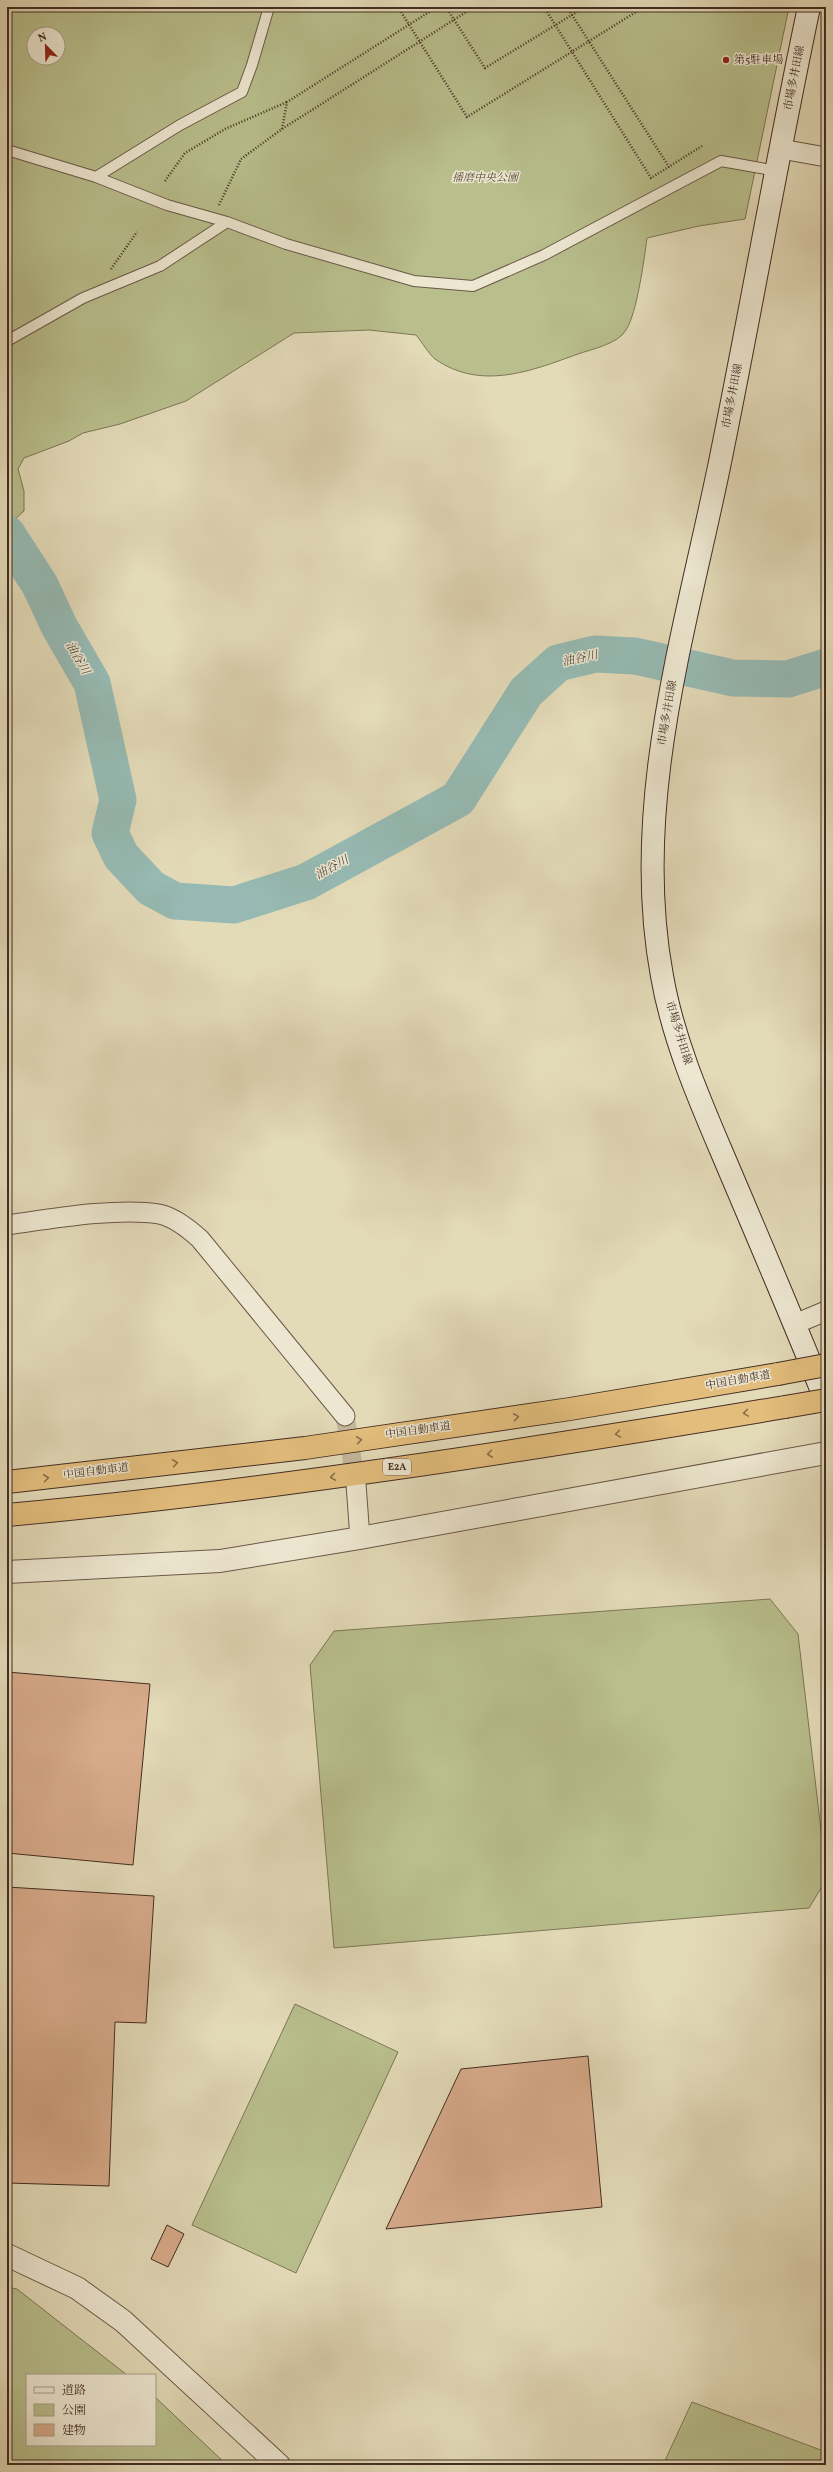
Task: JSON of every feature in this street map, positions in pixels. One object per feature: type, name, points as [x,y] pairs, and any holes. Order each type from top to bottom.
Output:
[{"type":"highway","name":"中国自動車道","points":[[7,1482],[305,1448],[570,1409],[826,1365]]},
{"type":"highway","name":"E2A","points":[[7,1515],[305,1481],[571,1442],[826,1401]]},
{"type":"main road","name":"市場多井田線","points":[[809,7],[671,691],[658,772],[654,842],[653,911],[662,978],[678,1041],[700,1101],[795,1324],[826,1401]]},
{"type":"main road","points":[[7,1572],[220,1561],[360,1538],[826,1453]]},
{"type":"main road","points":[[7,2255],[77,2288],[123,2321],[279,2465]]},
{"type":"street","points":[[781,149],[826,157]]},
{"type":"street","points":[[7,1225],[132,1212],[160,1214],[186,1226],[200,1239],[345,1416]]},
{"type":"street","points":[[795,1324],[826,1311]]},
{"type":"street","points":[[356,1484],[360,1538]]},
{"type":"lane","points":[[96,177],[180,125],[242,92],[252,65],[269,7]]},
{"type":"lane","points":[[7,150],[96,177],[167,205],[227,222],[286,244],[414,281],[473,286],[544,255],[721,161],[777,171]]},
{"type":"lane","points":[[7,341],[83,298],[160,266],[227,222]]},
{"type":"path","points":[[398,7],[466,117],[644,7]]},
{"type":"path","points":[[165,181],[185,153],[225,129],[287,102],[437,7]]},
{"type":"path","points":[[446,7],[485,68],[585,7]]},
{"type":"path","points":[[212,218],[241,159],[282,128],[474,7]]},
{"type":"path","points":[[508,7],[510,10],[514,7]]},
{"type":"path","points":[[544,7],[651,178],[702,146]]},
{"type":"path","points":[[567,7],[669,167]]},
{"type":"path","points":[[282,128],[287,102]]},
{"type":"path","points":[[110,270],[137,232]]},
{"type":"green space","name":"播磨中央公園","points":[[7,7],[789,7],[745,219],[699,226],[647,238],[640,286],[634,312],[626,330],[617,339],[604,345],[542,366],[506,375],[488,376],[470,374],[452,369],[435,359],[416,335],[369,330],[294,333],[186,401],[120,424],[83,433],[69,441],[24,458],[18,469],[24,491],[24,511],[14,520],[7,513]]},
{"type":"green space","points":[[770,1599],[798,1634],[826,1873],[826,1880],[809,1908],[334,1948],[310,1665],[334,1631]]},
{"type":"green space","points":[[295,2004],[398,2052],[296,2273],[192,2225]]},
{"type":"green space","points":[[7,2287],[17,2289],[126,2374],[26,2374],[26,2446],[156,2446],[156,2398],[227,2465],[7,2465]]},
{"type":"green space","points":[[692,2402],[826,2452],[826,2465],[663,2465]]},
{"type":"building","points":[[7,1672],[150,1684],[133,1865],[7,1853]]},
{"type":"building","points":[[7,1887],[154,1896],[146,2023],[115,2022],[109,2186],[7,2183]]},
{"type":"building","points":[[588,2056],[602,2207],[386,2229],[461,2069]]},
{"type":"building","points":[[167,2225],[184,2234],[168,2267],[151,2259]]},
{"type":"waterway","name":"油谷川","points":[[7,534],[40,585],[59,626],[92,683],[118,800],[110,833],[121,856],[151,888],[175,901],[234,905],[306,882],[458,799],[526,692],[558,663],[595,654],[635,656],[733,678],[788,679],[826,667]]},
{"type":"tunnel","points":[[345,1416],[356,1484]]},
{"type":"place","name":"第5駐車場","points":[[726,60]]}]
